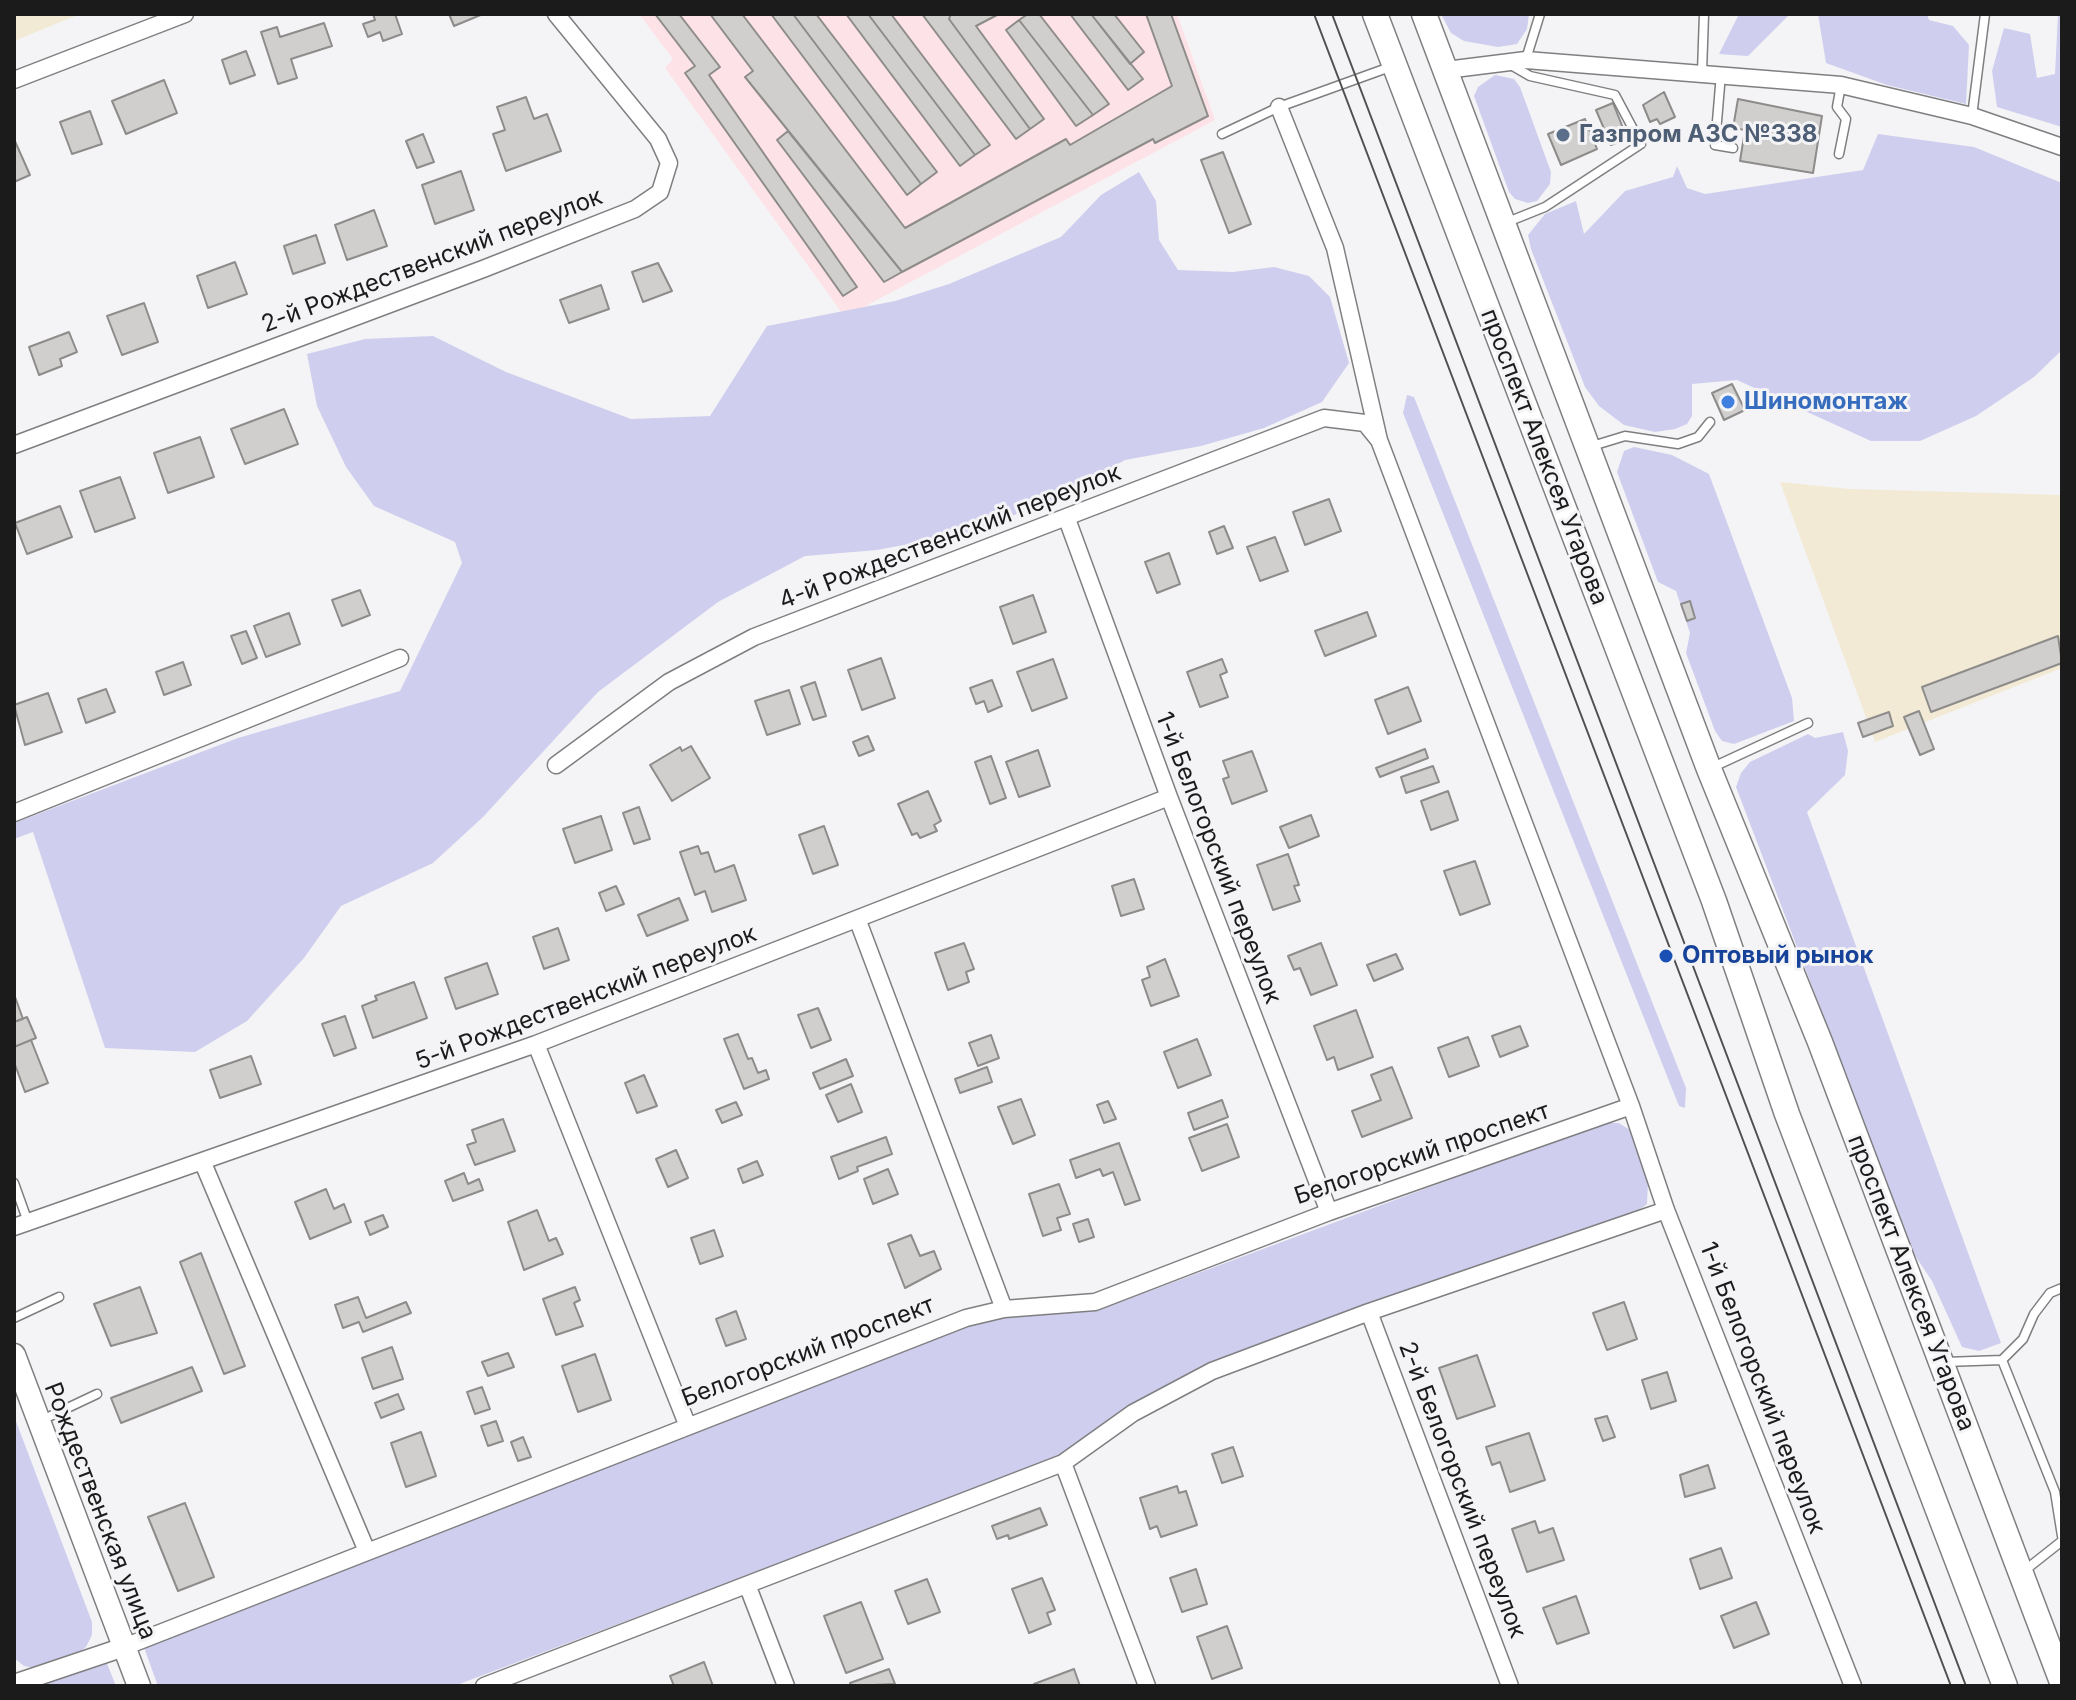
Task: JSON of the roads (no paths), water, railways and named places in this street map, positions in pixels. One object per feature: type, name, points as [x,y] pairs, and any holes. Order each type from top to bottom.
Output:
[{"type":"main road","name":"проспект Алексея Угарова","points":[[1375,14],[1714,901],[1787,1114],[2005,1686]]},
{"type":"main road","name":"проспект Алексея Угарова","points":[[1424,14],[1709,769],[1820,1042],[2062,1682]]},
{"type":"main road","points":[[1714,901],[1754,886]]},
{"type":"main road","name":"Рождественская улица","points":[[14,1355],[139,1686]]},
{"type":"street","points":[[14,80],[185,14]]},
{"type":"street","name":"2-й Рождественский переулок","points":[[14,445],[622,215],[660,192],[669,163],[658,139],[556,14]]},
{"type":"street","points":[[1446,70],[1504,60],[1526,60],[1841,85],[1972,116],[2062,147]]},
{"type":"street","name":"1-й Белогорский переулок","points":[[1279,107],[1335,248],[1379,440],[1631,1106],[1666,1210],[1853,1686]]},
{"type":"street","name":"4-й Рождественский переулок","points":[[556,765],[669,682],[754,637],[1324,418],[1365,423],[1379,440]]},
{"type":"street","name":"1-й Белогорский переулок","points":[[1067,519],[1169,797],[1329,1212]]},
{"type":"street","points":[[14,813],[400,658]]},
{"type":"street","name":"5-й Рождественский переулок","points":[[21,1224],[203,1163],[536,1044],[858,921],[1169,797]]},
{"type":"street","points":[[858,921],[1004,1309]]},
{"type":"street","points":[[536,1044],[687,1424]]},
{"type":"street","name":"Белогорский проспект","points":[[14,1684],[124,1647],[366,1549],[966,1318],[1004,1309],[1095,1302],[1329,1212],[1631,1106]]},
{"type":"street","points":[[203,1163],[366,1549]]},
{"type":"street","points":[[484,1686],[748,1587],[1063,1463],[1133,1413],[1212,1371],[1369,1312],[1666,1210]]},
{"type":"street","name":"2-й Белогорский переулок","points":[[1369,1312],[1510,1686]]},
{"type":"street","points":[[1063,1463],[1147,1686]]},
{"type":"street","points":[[748,1587],[786,1686]]},
{"type":"lane","points":[[1526,60],[1540,14]]},
{"type":"lane","points":[[1702,72],[1704,14]]},
{"type":"lane","points":[[1972,116],[1985,14]]},
{"type":"lane","points":[[1502,224],[1545,207],[1641,144],[1615,95],[1530,76],[1504,60]]},
{"type":"lane","points":[[1222,134],[1279,107],[1394,65]]},
{"type":"lane","points":[[1721,74],[1715,145],[1733,148]]},
{"type":"lane","points":[[1839,154],[1846,119],[1837,107],[1841,85]]},
{"type":"lane","points":[[1587,448],[1625,436],[1678,444],[1698,437],[1710,422]]},
{"type":"lane","points":[[1709,769],[1808,723]]},
{"type":"lane","points":[[14,1183],[21,1224]]},
{"type":"lane","points":[[1940,1362],[2002,1360],[2023,1339],[2034,1314],[2050,1293],[2062,1288]]},
{"type":"lane","points":[[14,1318],[59,1297]]},
{"type":"lane","points":[[2002,1360],[2055,1492],[2062,1539],[2021,1575]]},
{"type":"lane","points":[[38,1422],[97,1394]]},
{"type":"tram line","points":[[1314,14],[1951,1686]]},
{"type":"tram line","points":[[1332,14],[1966,1686]]},
{"type":"place","name":"Газпром АЗС №338","points":[[1563,135]]},
{"type":"place","name":"Шиномонтаж","points":[[1728,402]]},
{"type":"place","name":"Оптовый рынок","points":[[1666,956]]}]
